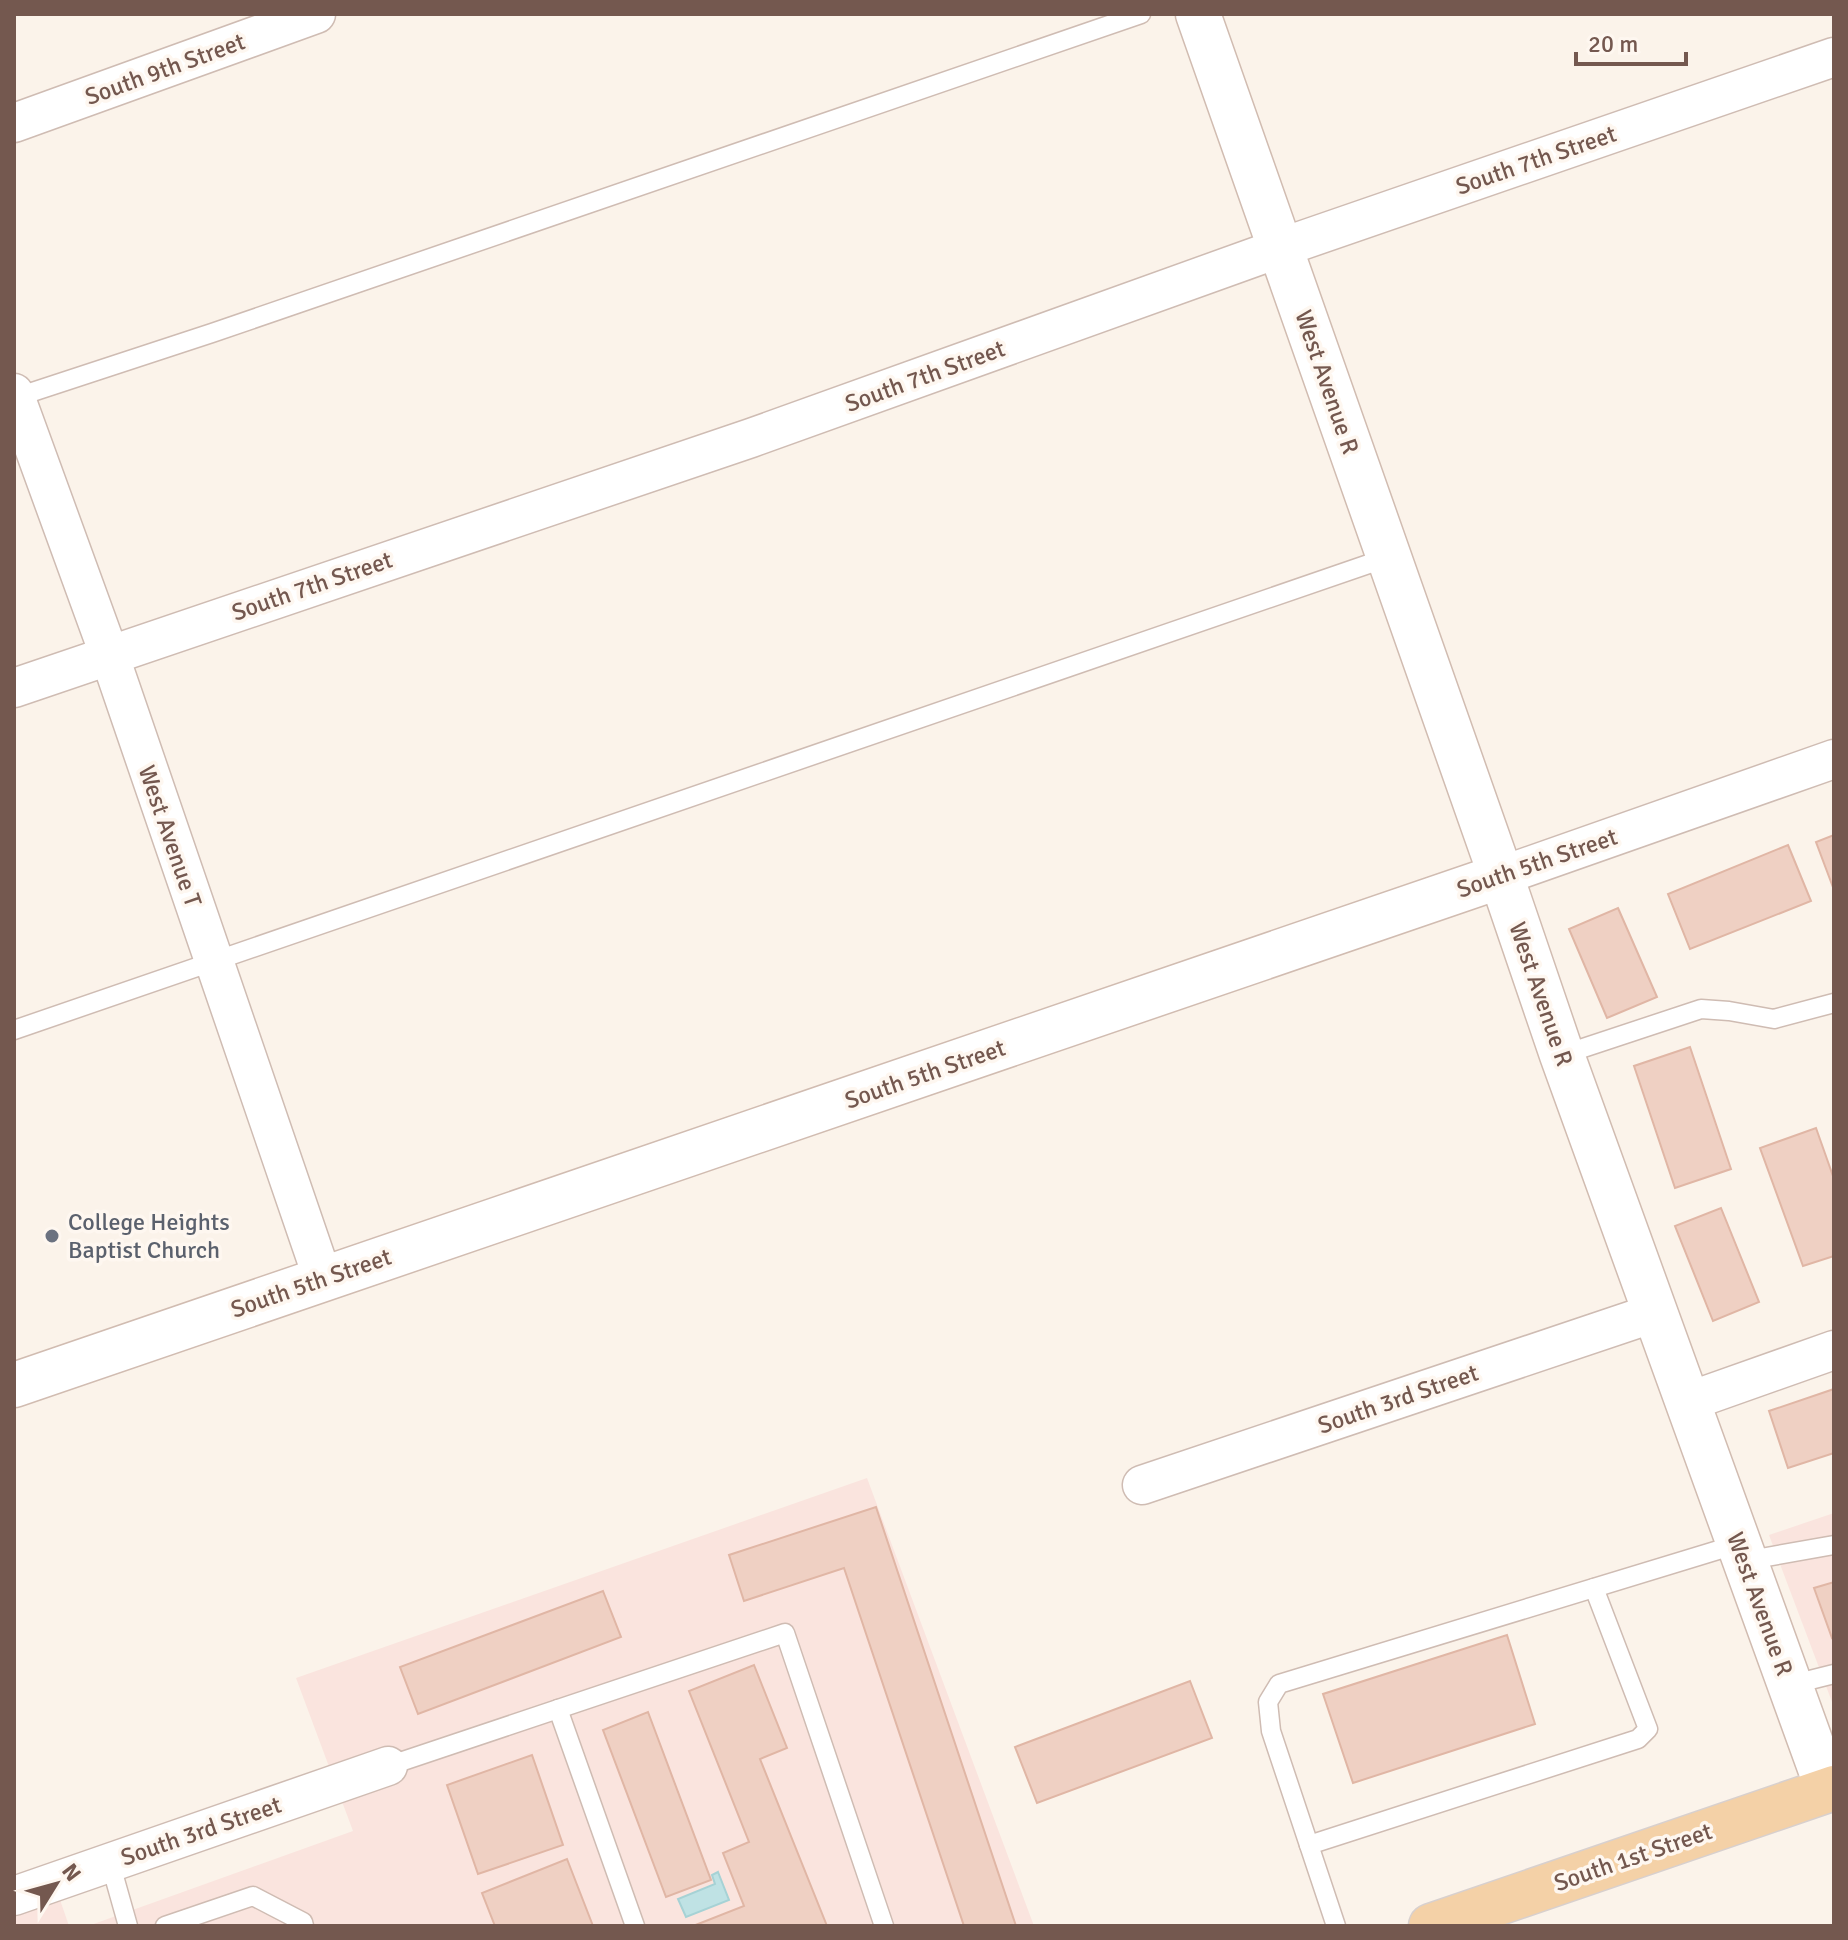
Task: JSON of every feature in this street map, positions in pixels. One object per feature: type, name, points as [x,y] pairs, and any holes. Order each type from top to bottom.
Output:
[{"type":"main road","name":"South 1st Street","points":[[1431,1926],[1832,1795]]},
{"type":"street","name":"South 9th Street","points":[[14,123],[316,14]]},
{"type":"street","name":"West Avenue R","points":[[1198,14],[1562,1055],[1789,1685],[1832,1795]]},
{"type":"street","name":"South 7th Street","points":[[14,688],[751,438],[1280,248],[1834,57]]},
{"type":"street","name":"West Avenue T","points":[[15,397],[109,654],[323,1279]]},
{"type":"street","name":"South 5th Street","points":[[14,1385],[1834,759]]},
{"type":"street","name":"South 3rd Street","points":[[1142,1485],[1654,1313]]},
{"type":"street","points":[[1687,1402],[1834,1350]]},
{"type":"street","name":"South 3rd Street","points":[[14,1896],[388,1766]]},
{"type":"lane","points":[[15,397],[212,333],[1141,14]]},
{"type":"lane","points":[[14,1030],[1389,557]]},
{"type":"lane","points":[[1562,1055],[1701,1009],[1774,1019],[1834,1003]]},
{"type":"lane","points":[[1336,1926],[1271,1731],[1268,1702],[1279,1684],[1594,1588],[1741,1552],[1834,1545]]},
{"type":"lane","points":[[1309,1845],[1638,1739],[1648,1729],[1594,1588]]},
{"type":"lane","points":[[388,1766],[785,1633],[884,1926]]},
{"type":"lane","points":[[1789,1685],[1834,1674]]},
{"type":"lane","points":[[558,1709],[635,1926]]},
{"type":"lane","points":[[110,1862],[128,1926]]},
{"type":"lane","points":[[165,1926],[253,1896],[303,1922],[304,1926]]},
{"type":"shaded area","points":[[867,1478],[1034,1926],[88,1926],[353,1831],[296,1678]]},
{"type":"shaded area","points":[[1834,1513],[1834,1701],[1832,1702],[1769,1535]]},
{"type":"shaded area","points":[[58,1894],[69,1926],[14,1926],[14,1911]]},
{"type":"water","points":[[718,1872],[729,1900],[686,1917],[678,1899],[715,1884],[712,1875]]},
{"type":"building","points":[[1834,835],[1834,890],[1816,842]]},
{"type":"building","points":[[1788,845],[1811,901],[1690,949],[1668,894]]},
{"type":"building","points":[[1618,908],[1657,997],[1607,1018],[1569,929]]},
{"type":"building","points":[[1690,1047],[1731,1169],[1675,1188],[1634,1066]]},
{"type":"building","points":[[1816,1128],[1834,1179],[1834,1256],[1803,1266],[1760,1148]]},
{"type":"building","points":[[1721,1208],[1759,1302],[1713,1321],[1675,1226]]},
{"type":"building","points":[[1834,1389],[1834,1453],[1788,1468],[1769,1411]]},
{"type":"building","points":[[876,1507],[1016,1926],[964,1926],[844,1568],[744,1601],[729,1555]]},
{"type":"building","points":[[1834,1582],[1834,1637],[1832,1638],[1814,1588]]},
{"type":"building","points":[[603,1591],[621,1637],[418,1714],[400,1667]]},
{"type":"building","points":[[1507,1635],[1535,1724],[1353,1783],[1323,1694]]},
{"type":"building","points":[[754,1665],[787,1748],[760,1759],[827,1926],[693,1926],[744,1906],[723,1853],[749,1842],[689,1691]]},
{"type":"building","points":[[1190,1681],[1212,1738],[1037,1803],[1015,1747]]},
{"type":"building","points":[[648,1712],[711,1880],[666,1897],[603,1730]]},
{"type":"building","points":[[532,1755],[563,1845],[478,1874],[447,1785]]},
{"type":"building","points":[[567,1859],[593,1926],[495,1926],[482,1893]]},
{"type":"place","name":"College Heights Baptist Church","points":[[52,1236]]}]
